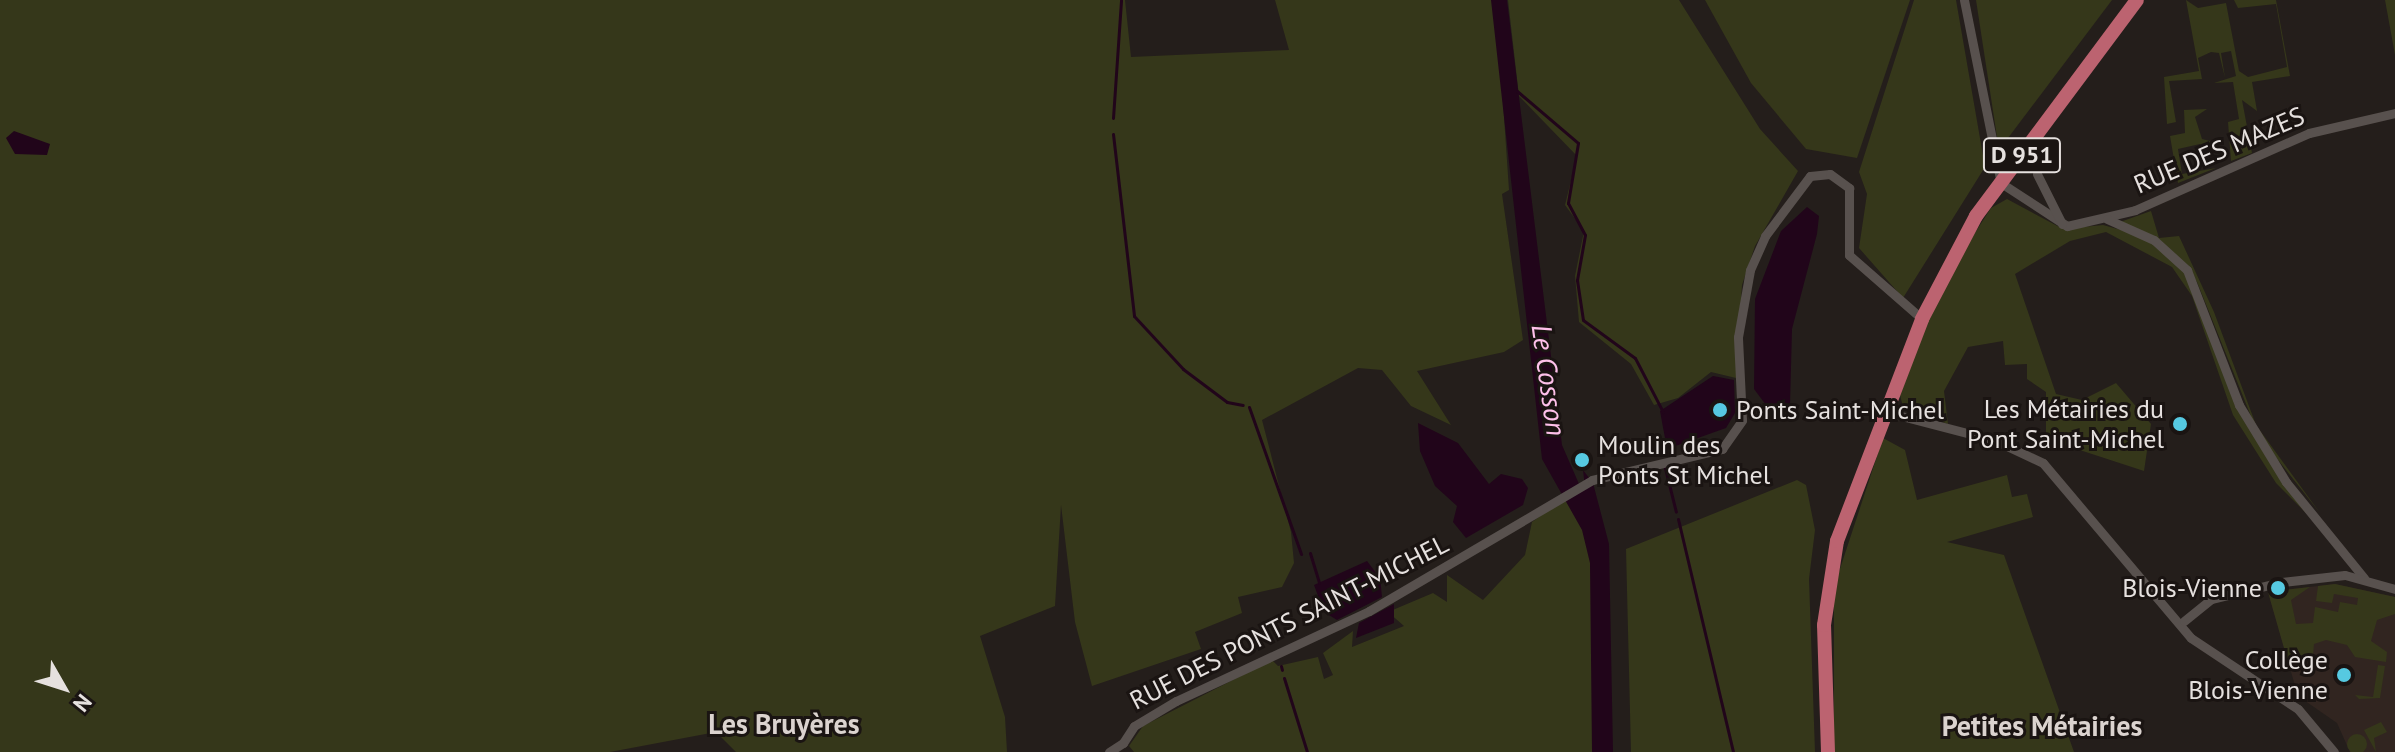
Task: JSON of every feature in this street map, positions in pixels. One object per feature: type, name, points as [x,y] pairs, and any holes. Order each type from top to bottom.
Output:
[{"type":"main road","name":"D 951","points":[[1828,752],[1823,669],[1831,573],[1886,412],[1922,319],[1944,266],[2001,183],[2137,0]]},
{"type":"street","points":[[1964,0],[1993,163],[2001,183],[2062,224]]},
{"type":"street","name":"RUE DES MAZES","points":[[2062,224],[2107,219],[2298,137],[2395,113]]},
{"type":"street","name":"RUE DES PONTS SAINT-MICHEL","points":[[1109,752],[1125,748],[1134,726],[1176,701],[1369,611],[1592,480],[1711,453],[1732,441],[1742,420],[1738,337],[1750,270],[1765,236],[1810,176],[1830,174],[1849,188],[1849,255],[1922,319]]},
{"type":"street","points":[[2037,174],[2062,224]]},
{"type":"street","points":[[2107,219],[2154,240],[2187,270],[2239,405],[2286,482],[2364,578]]},
{"type":"street","points":[[1886,412],[1994,440],[2043,463],[2184,621],[2209,654],[2298,709],[2334,752]]},
{"type":"street","points":[[2184,621],[2211,599],[2262,586],[2364,578],[2395,589]]},
{"type":"shaded area","name":"Collège Blois-Vienne","points":[[2335,584],[2395,597],[2395,752],[2350,752],[2337,723],[2298,696],[2268,592]]},
{"type":"green space","points":[[0,0],[1125,0],[1131,57],[1289,50],[1275,0],[1496,0],[1509,190],[1502,194],[1523,340],[1504,352],[1417,371],[1451,425],[1411,406],[1382,370],[1358,368],[1262,420],[1291,532],[1294,563],[1282,587],[1238,597],[1242,613],[1195,632],[1201,649],[1092,686],[1075,622],[1061,505],[1055,606],[980,636],[1005,717],[1007,752],[736,752],[716,732],[610,752],[0,752]]},
{"type":"green space","points":[[1508,0],[1679,0],[1760,129],[1798,171],[1755,246],[1742,285],[1736,378],[1711,372],[1678,398],[1654,405],[1631,364],[1579,322],[1575,276],[1584,231],[1565,205],[1577,156],[1519,96]]},
{"type":"green space","points":[[1705,0],[1910,0],[1857,158],[1806,149],[1751,83]]},
{"type":"green space","points":[[1914,0],[1956,0],[1985,167],[1903,298],[1859,248],[1867,194],[1859,172]]},
{"type":"green space","points":[[1976,0],[2112,0],[1999,150]]},
{"type":"green space","points":[[2186,0],[2198,8],[2226,3],[2239,71],[2248,77],[2287,67],[2276,4],[2238,8],[2234,0],[2276,0],[2290,76],[2252,82],[2257,111],[2242,100],[2252,153],[2231,161],[2228,122],[2239,119],[2233,82],[2214,83],[2236,76],[2231,51],[2221,53],[2225,78],[2219,53],[2211,52],[2198,58],[2202,79],[2169,81],[2176,122],[2167,124],[2164,77],[2199,71]]},
{"type":"green space","points":[[2385,0],[2395,0],[2395,55]]},
{"type":"green space","points":[[2207,109],[2195,117],[2202,139],[2210,141],[2211,150],[2209,142],[2202,144],[2206,152],[2200,144],[2178,149],[2182,174],[2216,168],[2178,183],[2170,136],[2185,133],[2184,110]]},
{"type":"green space","points":[[2007,199],[2063,229],[2103,225],[2143,236],[2185,271],[2229,386],[2307,514],[2276,483],[2233,415],[2192,296],[2172,267],[2106,232],[2070,241],[2015,274],[2056,394],[2082,400],[2116,383],[2151,424],[2144,471],[2046,439],[2046,392],[2027,379],[2027,364],[2005,365],[2003,341],[1968,347],[1944,391],[1948,424],[1903,407],[1900,395],[1942,284],[1991,208]]},
{"type":"green space","points":[[2151,211],[2159,238],[2179,236],[2214,312],[2256,425],[2320,513],[2259,436],[2197,282],[2184,263],[2120,222]]},
{"type":"green space","points":[[1883,438],[1905,450],[1917,500],[2007,475],[2012,497],[2027,494],[2033,517],[1947,542],[2004,555],[2074,752],[1834,752],[1834,587]]},
{"type":"green space","points":[[1797,480],[1806,485],[1815,530],[1809,579],[1815,752],[1631,752],[1626,549]]},
{"type":"green space","points":[[1566,498],[1589,525],[1597,752],[1134,752],[1129,746],[1143,726],[1272,660],[1278,666],[1318,657],[1324,679],[1333,675],[1323,653],[1353,631],[1352,647],[1404,626],[1388,612],[1433,593],[1447,602],[1447,575],[1483,600],[1525,555],[1532,522]]},
{"type":"green space","points":[[2335,584],[2395,597],[2395,614],[2377,620],[2371,641],[2387,652],[2386,662],[2355,657],[2347,645],[2326,640],[2314,644],[2313,655],[2288,662],[2268,592],[2310,587],[2291,600],[2296,624],[2313,623],[2315,607],[2338,612],[2340,602],[2357,605],[2358,598],[2334,594],[2332,603],[2316,601],[2318,586]]},
{"type":"green space","points":[[2378,665],[2385,666],[2380,698],[2359,699],[2355,695],[2373,697]]},
{"type":"green space","points":[[2381,722],[2387,732],[2374,738],[2376,752],[2364,730]]},
{"type":"green space","points":[[2357,734],[2364,737],[2367,744],[2364,751],[2357,754],[2350,751],[2347,744],[2350,737]]},
{"type":"water","name":"Le Cosson","points":[[1491,0],[1507,0],[1562,445],[1579,484],[1585,487],[1583,470],[1593,483],[1609,544],[1613,752],[1592,752],[1590,563],[1582,530],[1542,459]]},
{"type":"water","points":[[14,131],[50,144],[47,155],[15,154],[6,138]]},
{"type":"water","points":[[1807,207],[1819,216],[1792,329],[1790,405],[1766,405],[1754,389],[1755,299],[1781,231]]},
{"type":"water","points":[[1713,376],[1734,380],[1735,413],[1726,428],[1667,449],[1660,411]]},
{"type":"water","points":[[1418,423],[1458,443],[1489,484],[1501,474],[1522,479],[1528,488],[1523,505],[1466,538],[1453,522],[1457,506],[1435,486],[1420,451]]},
{"type":"water","points":[[1367,561],[1380,578],[1382,597],[1337,620],[1324,612],[1314,585]]},
{"type":"water","points":[[1394,604],[1394,623],[1356,638],[1359,623]]},
{"type":"waterway","points":[[1113,118],[1121,0]]},
{"type":"waterway","points":[[1517,91],[1578,143],[1568,203],[1585,235],[1577,280],[1583,320],[1635,358],[1663,412]]},
{"type":"waterway","points":[[1113,134],[1134,316],[1183,369],[1227,402],[1243,405]]},
{"type":"waterway","points":[[1249,407],[1301,554]]},
{"type":"waterway","points":[[1660,450],[1669,441]]},
{"type":"waterway","points":[[1665,468],[1676,512]]},
{"type":"waterway","points":[[1678,519],[1733,752]]},
{"type":"waterway","points":[[1310,553],[1319,583]]},
{"type":"waterway","points":[[1281,666],[1282,670]]},
{"type":"waterway","points":[[1284,678],[1307,752]]},
{"type":"place","name":"Ponts Saint-Michel","points":[[1720,410]]},
{"type":"place","name":"Les Métairies du Pont Saint-Michel","points":[[2180,424]]},
{"type":"place","name":"Moulin des Ponts St Michel","points":[[1582,460]]},
{"type":"place","name":"Blois-Vienne","points":[[2278,588]]},
{"type":"place","name":"Collège Blois-Vienne","points":[[2344,675]]},
{"type":"district","name":"Les Bruyères","points":[[784,724]]},
{"type":"district","name":"Petites Métairies","points":[[2042,726]]}]
